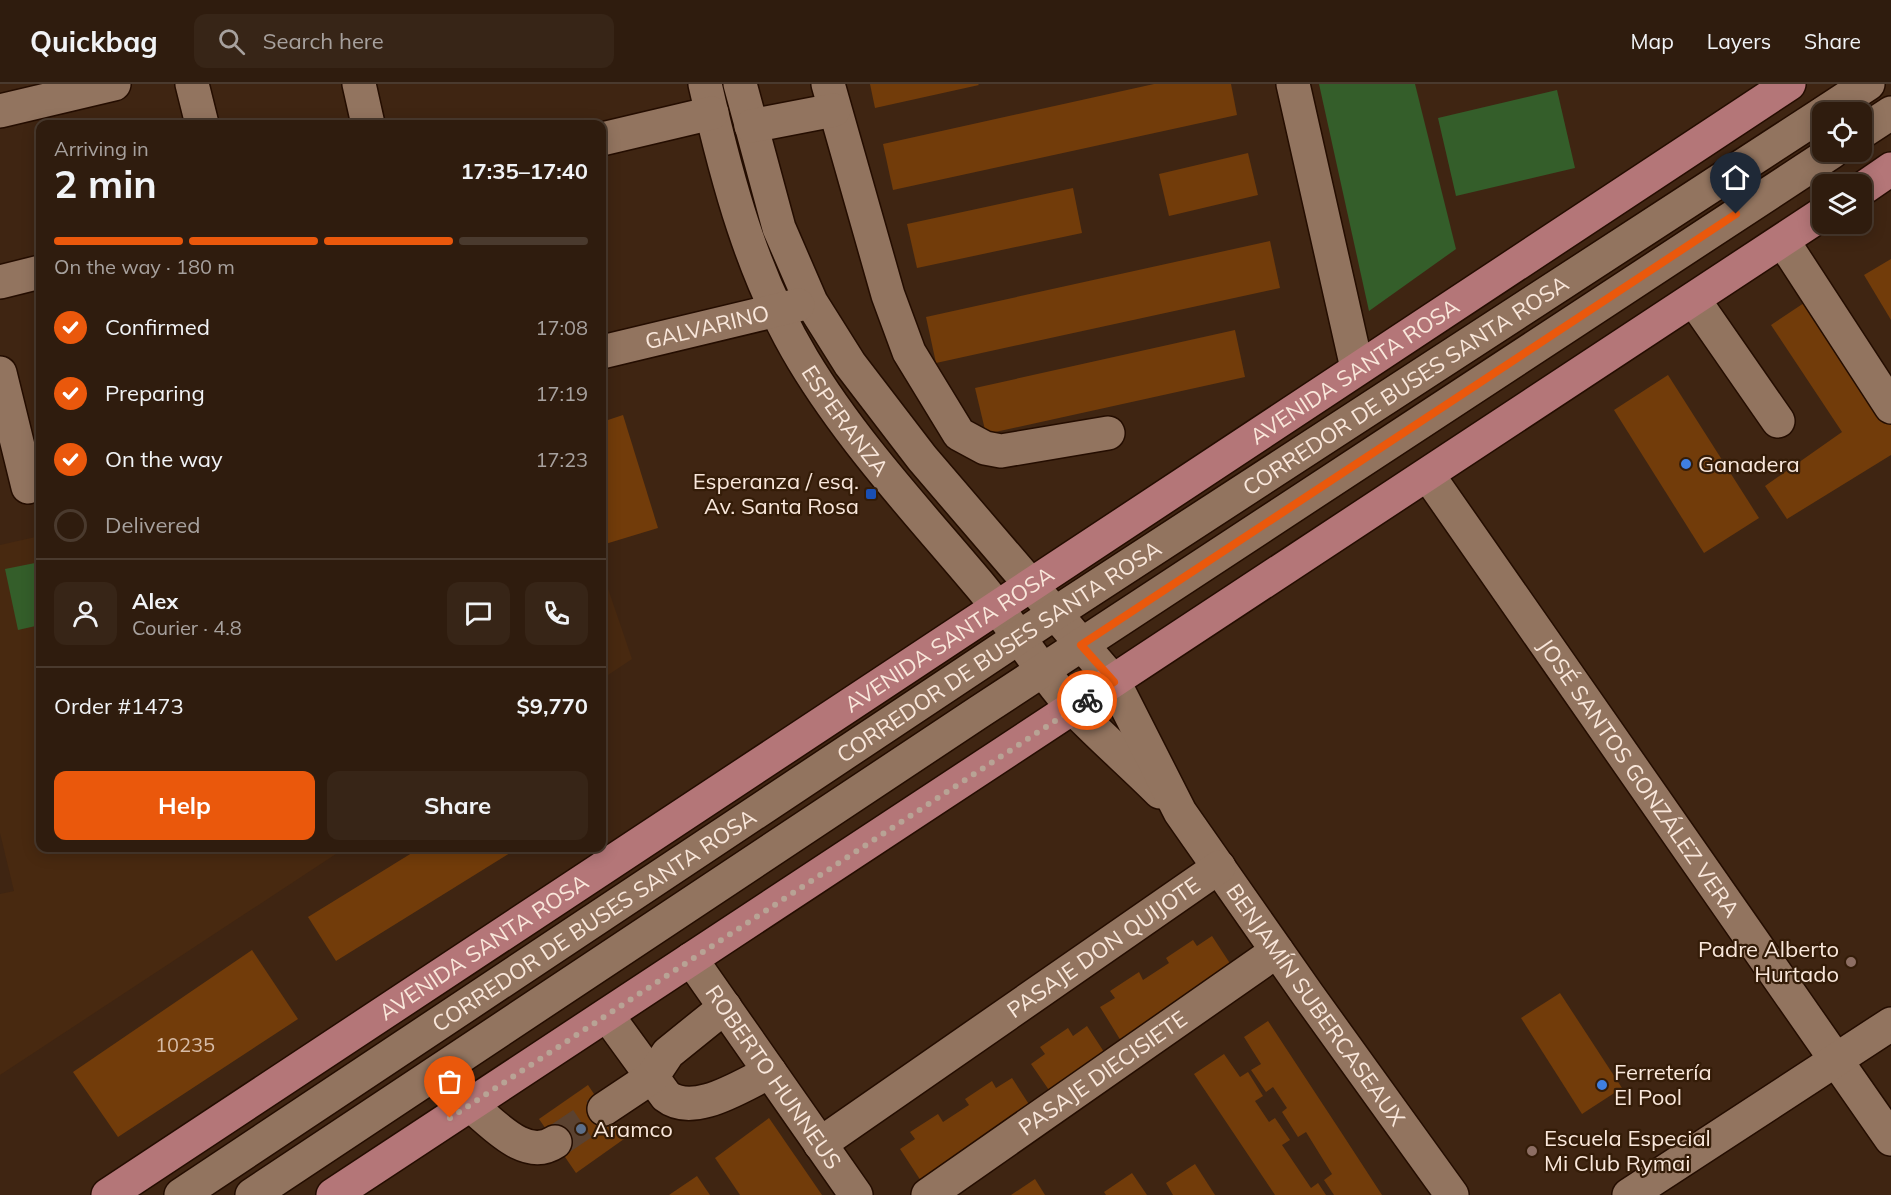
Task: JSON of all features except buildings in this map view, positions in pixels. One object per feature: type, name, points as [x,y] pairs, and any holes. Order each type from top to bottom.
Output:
[{"type":"main road","name":"AVENIDA SANTA ROSA","points":[[108,1195],[1028,584],[1789,84]]},
{"type":"main road","points":[[1872,182],[1891,169]]},
{"type":"main road","points":[[333,1195],[1812,221]]},
{"type":"street","points":[[192,84],[201,120]]},
{"type":"street","points":[[359,84],[367,120]]},
{"type":"street","name":"ESPERANZA","points":[[740,84],[779,228],[811,302],[882,409],[1028,584],[1114,682]]},
{"type":"street","points":[[1293,84],[1357,368]]},
{"type":"street","name":"CORREDOR DE BUSES SANTA ROSA","points":[[1841,102],[1868,84]]},
{"type":"street","points":[[0,111],[97,86]]},
{"type":"street","points":[[751,126],[831,97],[897,324],[923,379],[959,434],[985,448],[1001,450],[1108,433]]},
{"type":"street","points":[[606,137],[708,99]]},
{"type":"street","name":"ESPERANZA","points":[[708,99],[742,228],[777,310],[802,358],[856,438],[997,606],[1074,709]]},
{"type":"street","points":[[1872,125],[1891,113]]},
{"type":"street","name":"CORREDOR DE BUSES SANTA ROSA","points":[[181,1195],[1054,614],[1812,121]]},
{"type":"street","name":"CORREDOR DE BUSES SANTA ROSA","points":[[252,1195],[1044,669],[1817,162]]},
{"type":"street","points":[[1783,241],[1891,407]]},
{"type":"street","points":[[0,282],[36,273]]},
{"type":"street","points":[[1694,300],[1778,421]]},
{"type":"street","name":"GALVARINO","points":[[606,351],[811,302]]},
{"type":"street","points":[[0,373],[23,488]]},
{"type":"street","name":"JOSÉ SANTOS GONZÁLEZ VERA","points":[[1428,475],[1891,1139]]},
{"type":"street","name":"BENJAMÍN SUBERCASEAUX","points":[[1114,682],[1180,812],[1452,1195]]},
{"type":"street","name":"BENJAMÍN SUBERCASEAUX","points":[[1074,709],[1180,812]]},
{"type":"street","name":"PASAJE DON QUIJOTE","points":[[820,1144],[1219,867]]},
{"type":"street","name":"PASAJE DIECISIETE","points":[[928,1195],[1277,951]]},
{"type":"street","name":"ROBERTO HUNNEUS","points":[[691,959],[856,1195]]},
{"type":"street","points":[[225,1117],[329,1072],[531,962]]},
{"type":"street","points":[[604,1109],[652,1077],[668,1053],[725,1007]]},
{"type":"street","points":[[607,1015],[673,1102],[689,1106],[770,1072]]},
{"type":"street","points":[[1629,1195],[1891,1024]]},
{"type":"street","points":[[470,1105],[522,1145],[536,1149],[555,1142]]},
{"type":"shaded area","points":[[36,537],[36,852],[339,852],[0,1075],[0,894],[14,891],[0,833],[0,545]]},
{"type":"shaded area","points":[[606,583],[632,659],[606,676]]},
{"type":"green space","points":[[1319,84],[1415,84],[1456,249],[1369,311]]},
{"type":"green space","points":[[1557,90],[1575,168],[1456,196],[1438,118]]},
{"type":"green space","points":[[36,563],[36,626],[18,630],[5,569]]},
{"type":"tunnel","points":[[555,1142],[604,1109]]},
{"type":"way so far","points":[[450,1118],[1087,700]]},
{"type":"place","name":"Ganadera","points":[[1686,464]]},
{"type":"place","name":"Esperanza / esq. Av. Santa Rosa","points":[[871,494]]},
{"type":"place","name":"Padre Alberto Hurtado","points":[[1851,962]]},
{"type":"place","name":"Ferretería El Pool","points":[[1602,1085]]},
{"type":"place","name":"Aramco","points":[[581,1129]]},
{"type":"place","name":"Escuela Especial Mi Club Rymai","points":[[1532,1151]]},
{"type":"route","points":[[1087,700],[1114,682],[1081,645],[1736,214]]}]
